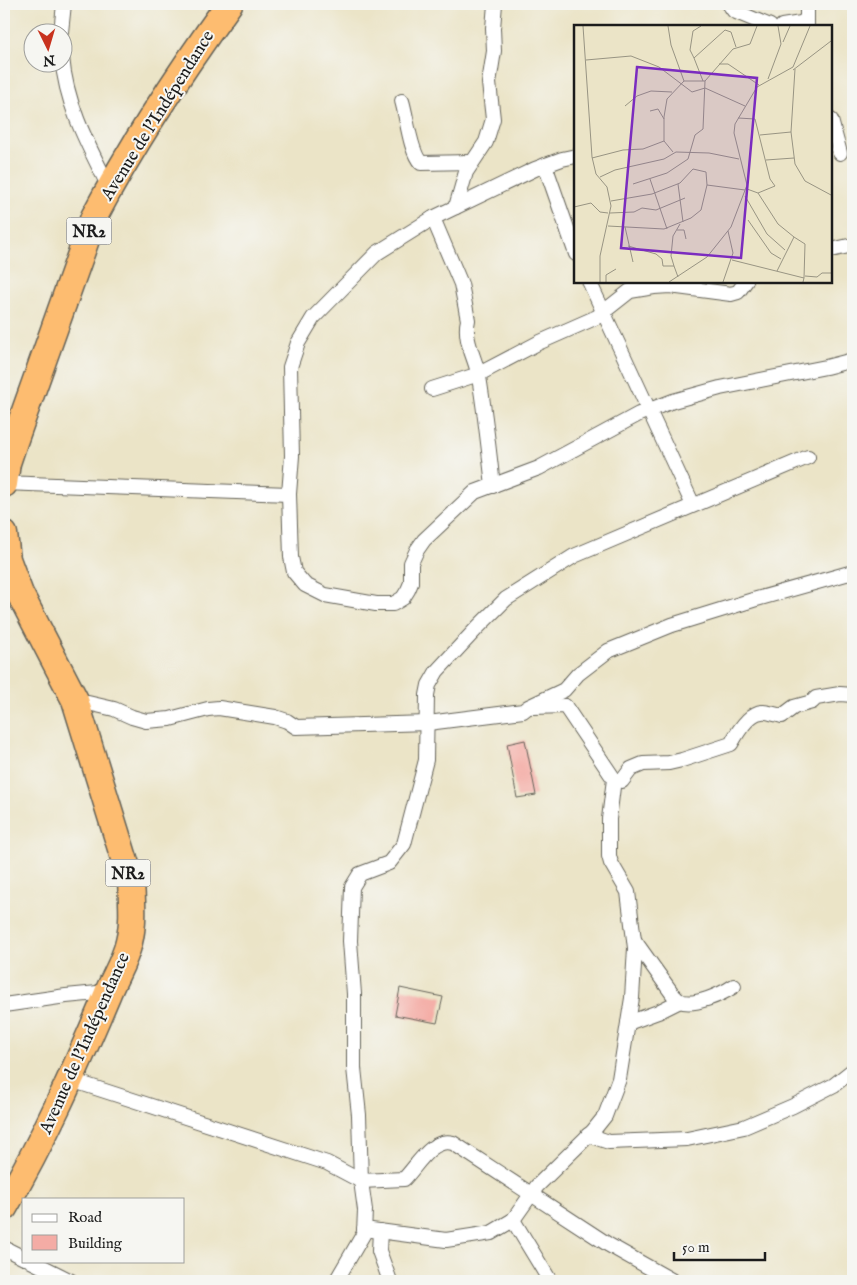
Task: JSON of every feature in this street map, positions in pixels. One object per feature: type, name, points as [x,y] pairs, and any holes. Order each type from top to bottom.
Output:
[{"type":"highway","name":"Avenue de l'Indépendance","points":[[4,483],[9,434],[94,217],[110,187],[188,61],[229,4]]},
{"type":"highway","name":"Avenue de l'Indépendance","points":[[4,534],[8,559],[20,594],[75,700],[131,881],[133,911],[129,942],[121,967],[108,992],[71,1080],[24,1174],[4,1208]]},
{"type":"street","points":[[62,22],[64,4]]},
{"type":"street","points":[[456,208],[466,172],[486,142],[493,119],[489,84],[494,52],[495,4]]},
{"type":"street","points":[[729,4],[734,11],[768,25]]},
{"type":"street","points":[[788,25],[807,23],[807,4]]},
{"type":"street","points":[[64,72],[75,116],[110,187]]},
{"type":"street","points":[[402,100],[412,141],[418,160],[421,163],[472,162]]},
{"type":"street","points":[[832,123],[841,153]]},
{"type":"street","points":[[574,157],[546,165],[433,218],[377,253],[313,318],[298,343],[290,367],[292,456],[289,494],[291,557],[294,572],[305,585],[325,595],[376,604],[393,604],[403,598],[411,583],[411,563],[416,550],[424,540],[475,492],[539,468],[649,410],[673,401],[720,388],[826,368],[853,360]]},
{"type":"street","points":[[546,165],[574,248]]},
{"type":"street","points":[[433,218],[461,284],[468,320],[466,326],[470,352],[479,374],[493,486]]},
{"type":"street","points":[[832,250],[853,245]]},
{"type":"street","points":[[589,282],[693,505]]},
{"type":"street","points":[[432,389],[479,374],[538,343],[597,318],[630,291],[670,286],[731,294],[738,292],[745,282]]},
{"type":"street","points":[[336,1281],[364,1233],[365,1210],[361,1181],[359,1115],[354,1068],[354,994],[350,941],[352,887],[360,874],[389,863],[404,844],[426,760],[427,695],[429,685],[437,671],[506,599],[574,556],[808,457]]},
{"type":"street","points":[[4,483],[289,494]]},
{"type":"street","points":[[75,700],[146,721],[170,719],[219,708],[275,717],[286,720],[296,727],[428,723],[523,711],[564,690],[578,674],[608,651],[672,625],[853,572]]},
{"type":"street","points":[[567,709],[570,684]]},
{"type":"street","points":[[614,779],[622,781],[631,769],[643,764],[669,763],[732,744],[736,734],[752,717],[762,712],[782,716],[794,706],[812,702],[816,698],[840,694],[853,695]]},
{"type":"street","points":[[364,1229],[446,1240],[491,1233],[513,1220],[537,1186],[605,1116],[619,1079],[628,1023],[635,948],[628,892],[610,856],[609,819],[614,779],[564,706],[528,707]]},
{"type":"street","points":[[634,940],[674,996],[680,1001],[694,1003],[734,986]]},
{"type":"street","points":[[4,1005],[108,992]]},
{"type":"street","points":[[628,1023],[658,1012],[680,1001]]},
{"type":"street","points":[[588,1135],[609,1142],[687,1139],[744,1127],[793,1106],[834,1085],[853,1070]]},
{"type":"street","points":[[71,1080],[327,1163],[361,1181],[404,1179],[433,1148],[440,1143],[453,1143],[609,1245],[673,1281]]},
{"type":"street","points":[[513,1220],[550,1281]]},
{"type":"street","points":[[380,1231],[379,1251],[390,1281]]},
{"type":"street","points":[[4,1248],[22,1257]]},
{"type":"street","points":[[32,1262],[71,1281]]},
{"type":"building","points":[[525,740],[536,795],[517,798],[507,744]]},
{"type":"building","points":[[400,988],[443,997],[437,1023],[395,1015]]}]
